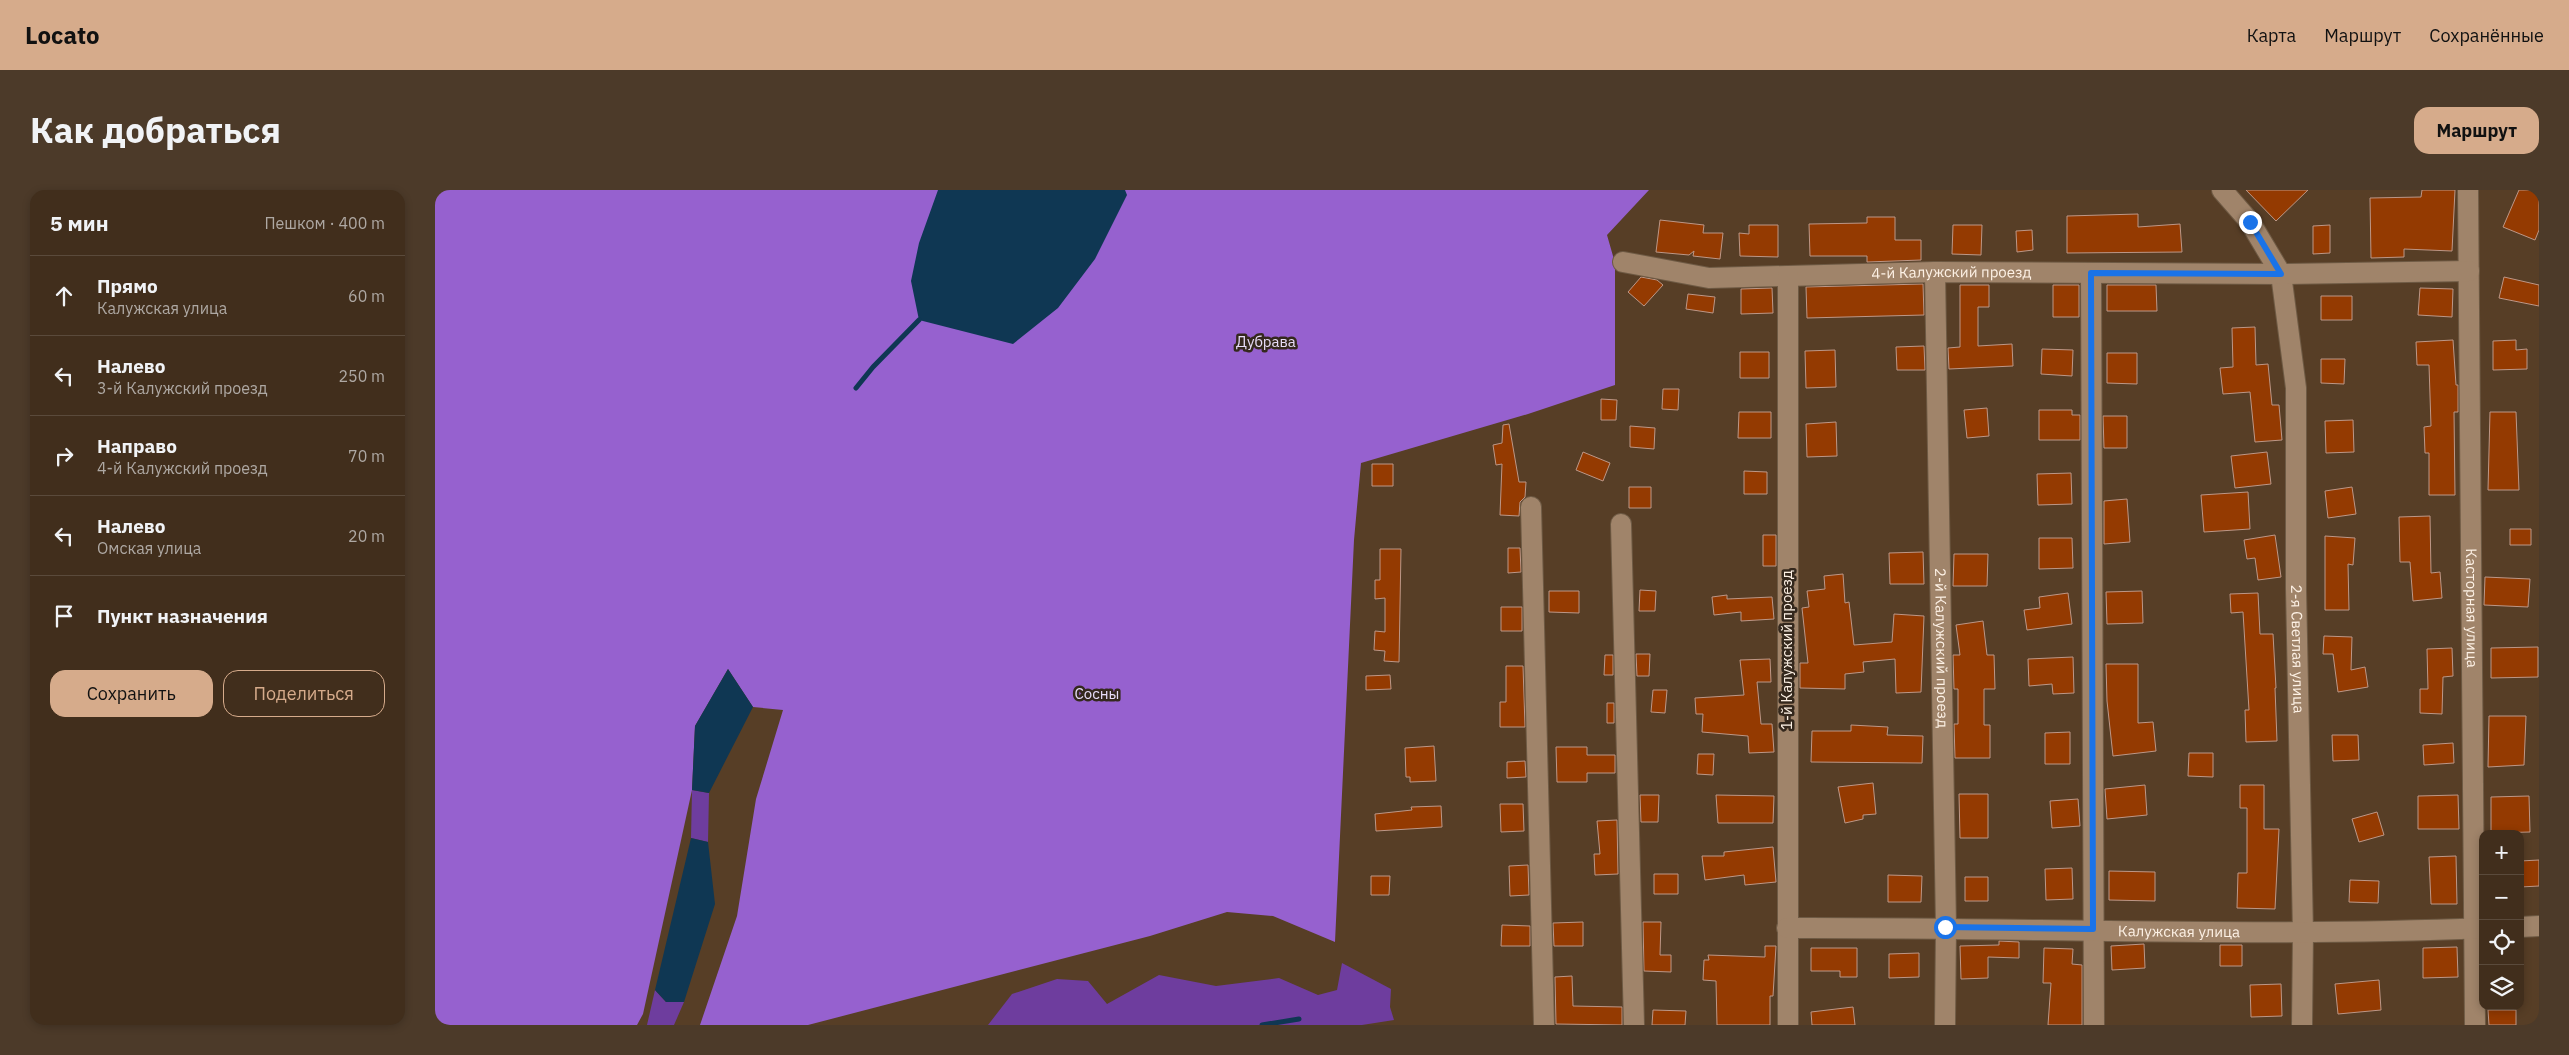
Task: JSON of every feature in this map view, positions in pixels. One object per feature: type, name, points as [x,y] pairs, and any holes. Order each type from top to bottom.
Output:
[{"type":"street","points":[[2222,190],[2250,222],[2281,274]]},
{"type":"street","name":"Касторная улица","points":[[2468,190],[2478,929],[2475,1025]]},
{"type":"street","name":"4-й Калужский проезд","points":[[1623,262],[1709,278],[1935,272],[2281,274],[2469,271]]},
{"type":"street","name":"2-й Калужский проезд","points":[[1935,272],[1945,1025]]},
{"type":"street","points":[[2091,273],[2094,1025]]},
{"type":"street","name":"2-я Светлая улица","points":[[2281,274],[2296,388],[2296,589],[2303,933],[2302,1025]]},
{"type":"street","name":"1-й Калужский проезд","points":[[1788,276],[1788,1025]]},
{"type":"street","points":[[1531,507],[1543,1025]]},
{"type":"street","points":[[1621,524],[1634,1025]]},
{"type":"street","points":[[2524,927],[2539,926]]},
{"type":"street","name":"Калужская улица","points":[[1787,928],[1945,927],[2303,933],[2478,929]]},
{"type":"shaded area","points":[[692,790],[709,793],[708,842],[691,838]]},
{"type":"shaded area","points":[[1342,963],[1391,989],[1390,1007],[1394,1020],[1362,1025],[988,1025],[1012,994],[1057,979],[1088,981],[1107,1004],[1159,975],[1216,986],[1279,978],[1318,995],[1337,990]]},
{"type":"shaded area","points":[[655,990],[666,1002],[684,1002],[674,1025],[647,1025]]},
{"type":"green space","points":[[435,190],[1649,190],[1607,235],[1615,263],[1615,385],[1528,414],[1361,463],[1354,540],[1335,942],[1273,916],[1227,912],[1150,936],[808,1025],[700,1025],[737,916],[756,799],[783,710],[753,707],[728,669],[695,726],[692,790],[643,1014],[637,1025],[435,1025]]},
{"type":"water","points":[[938,190],[1125,190],[1127,195],[1095,259],[1058,308],[1013,344],[919,320],[911,281],[919,243]]},
{"type":"water","points":[[728,669],[753,707],[709,793],[692,790],[695,726]]},
{"type":"water","points":[[691,838],[708,842],[715,904],[684,1002],[666,1002],[655,990]]},
{"type":"building","points":[[2246,190],[2308,190],[2276,221]]},
{"type":"building","points":[[2422,190],[2455,190],[2452,251],[2404,249],[2404,257],[2371,258],[2370,198],[2421,197]]},
{"type":"building","points":[[2519,190],[2539,190],[2539,230],[2535,240],[2503,227]]},
{"type":"building","points":[[2138,214],[2138,227],[2180,224],[2182,252],[2067,253],[2067,216]]},
{"type":"building","points":[[1867,217],[1895,217],[1895,240],[1921,240],[1921,260],[1867,262],[1867,256],[1810,256],[1809,224],[1867,223]]},
{"type":"building","points":[[1660,220],[1704,225],[1703,233],[1723,233],[1720,259],[1693,256],[1694,251],[1689,255],[1656,252]]},
{"type":"building","points":[[1749,225],[1778,225],[1778,257],[1740,256],[1739,233],[1749,234]]},
{"type":"building","points":[[1953,225],[1982,225],[1981,255],[1952,254]]},
{"type":"building","points":[[2330,225],[2330,253],[2313,254],[2313,226]]},
{"type":"building","points":[[2032,230],[2033,250],[2017,252],[2016,231]]},
{"type":"building","points":[[1641,277],[1657,280],[1663,285],[1644,306],[1628,292]]},
{"type":"building","points":[[2504,277],[2539,285],[2539,306],[2499,298]]},
{"type":"building","points":[[1923,284],[1924,315],[1807,318],[1806,287]]},
{"type":"building","points":[[1960,285],[1989,285],[1989,307],[1978,307],[1978,346],[2012,344],[2013,366],[1949,369],[1948,348],[1960,347]]},
{"type":"building","points":[[2053,285],[2079,285],[2079,317],[2053,317]]},
{"type":"building","points":[[2107,285],[2156,285],[2157,311],[2107,311]]},
{"type":"building","points":[[1772,288],[1773,313],[1741,314],[1741,289]]},
{"type":"building","points":[[2420,288],[2453,289],[2452,317],[2418,315]]},
{"type":"building","points":[[1688,294],[1715,297],[1713,313],[1686,309]]},
{"type":"building","points":[[2321,296],[2352,296],[2352,320],[2321,320]]},
{"type":"building","points":[[2255,327],[2256,365],[2268,364],[2272,405],[2279,405],[2282,440],[2255,442],[2250,392],[2223,394],[2220,368],[2233,367],[2232,328]]},
{"type":"building","points":[[2453,340],[2456,385],[2458,385],[2458,412],[2454,412],[2455,495],[2429,495],[2429,453],[2425,453],[2424,427],[2431,426],[2429,365],[2417,365],[2416,342]]},
{"type":"building","points":[[2516,340],[2516,350],[2527,349],[2527,369],[2493,370],[2493,341]]},
{"type":"building","points":[[1924,346],[1925,370],[1897,370],[1896,347]]},
{"type":"building","points":[[2042,349],[2073,350],[2072,376],[2041,374]]},
{"type":"building","points":[[1835,350],[1836,387],[1806,388],[1805,351]]},
{"type":"building","points":[[1740,352],[1769,352],[1769,378],[1740,378]]},
{"type":"building","points":[[2107,353],[2137,353],[2137,384],[2107,383]]},
{"type":"building","points":[[2321,359],[2345,359],[2344,384],[2321,383]]},
{"type":"building","points":[[1663,389],[1679,389],[1678,410],[1662,409]]},
{"type":"building","points":[[1601,399],[1617,400],[1616,420],[1601,420]]},
{"type":"building","points":[[1987,408],[1989,436],[1967,438],[1964,410]]},
{"type":"building","points":[[2039,410],[2072,410],[2072,415],[2080,415],[2080,440],[2039,440]]},
{"type":"building","points":[[1739,412],[1771,412],[1771,438],[1738,438]]},
{"type":"building","points":[[2490,412],[2516,412],[2519,490],[2488,490]]},
{"type":"building","points":[[2103,416],[2127,416],[2127,448],[2104,448]]},
{"type":"building","points":[[2353,420],[2354,452],[2326,453],[2325,421]]},
{"type":"building","points":[[1836,422],[1837,456],[1807,457],[1806,424]]},
{"type":"building","points":[[1509,424],[1519,482],[1526,482],[1525,497],[1520,502],[1519,516],[1500,515],[1502,464],[1496,465],[1493,445],[1502,443],[1503,425]]},
{"type":"building","points":[[1630,426],[1655,428],[1654,449],[1630,447]]},
{"type":"building","points":[[1583,452],[1610,463],[1603,481],[1576,470]]},
{"type":"building","points":[[2267,452],[2271,484],[2235,488],[2231,456]]},
{"type":"building","points":[[1372,464],[1393,464],[1393,486],[1372,486]]},
{"type":"building","points":[[1744,471],[1767,472],[1767,494],[1744,494]]},
{"type":"building","points":[[2071,473],[2072,504],[2038,505],[2037,474]]},
{"type":"building","points":[[1629,487],[1651,487],[1651,508],[1629,508]]},
{"type":"building","points":[[2352,487],[2356,514],[2328,518],[2325,491]]},
{"type":"building","points":[[2248,492],[2250,529],[2204,532],[2201,495]]},
{"type":"building","points":[[2127,499],[2130,542],[2104,544],[2104,501]]},
{"type":"building","points":[[2430,516],[2431,573],[2440,572],[2442,598],[2413,601],[2410,562],[2400,562],[2399,517]]},
{"type":"building","points":[[2510,529],[2531,529],[2531,545],[2510,545]]},
{"type":"building","points":[[1763,535],[1776,535],[1776,566],[1763,566]]},
{"type":"building","points":[[2275,535],[2281,577],[2258,580],[2255,558],[2247,559],[2244,540]]},
{"type":"building","points":[[2325,536],[2355,538],[2353,565],[2348,564],[2349,610],[2325,610]]},
{"type":"building","points":[[2039,538],[2072,538],[2073,568],[2039,569]]},
{"type":"building","points":[[1508,548],[1520,548],[1521,572],[1508,573]]},
{"type":"building","points":[[1380,549],[1401,549],[1399,662],[1384,661],[1385,651],[1374,650],[1375,631],[1385,632],[1385,598],[1375,599],[1375,580],[1380,580]]},
{"type":"building","points":[[1923,552],[1924,584],[1890,584],[1889,553]]},
{"type":"building","points":[[1954,554],[1988,554],[1987,586],[1953,586]]},
{"type":"building","points":[[1843,574],[1845,603],[1849,602],[1854,645],[1892,642],[1894,614],[1924,616],[1921,692],[1896,693],[1895,659],[1863,662],[1864,672],[1845,674],[1845,689],[1800,688],[1800,663],[1808,663],[1802,608],[1809,607],[1807,591],[1825,589],[1824,576]]},
{"type":"building","points":[[2485,577],[2530,579],[2528,607],[2484,605]]},
{"type":"building","points":[[1640,590],[1656,591],[1655,611],[1639,611]]},
{"type":"building","points":[[1549,591],[1579,591],[1579,613],[1549,612]]},
{"type":"building","points":[[2142,591],[2143,623],[2107,624],[2106,592]]},
{"type":"building","points":[[2068,593],[2072,624],[2027,630],[2024,610],[2040,608],[2039,597]]},
{"type":"building","points":[[2258,593],[2260,634],[2273,634],[2277,741],[2246,742],[2245,710],[2249,710],[2243,612],[2231,613],[2230,594]]},
{"type":"building","points":[[1727,595],[1727,599],[1772,597],[1774,619],[1741,621],[1741,612],[1714,615],[1712,597]]},
{"type":"building","points":[[1501,607],[1522,607],[1522,631],[1501,631]]},
{"type":"building","points":[[1983,621],[1987,655],[1994,655],[1995,689],[1984,689],[1984,725],[1990,725],[1990,758],[1955,758],[1954,724],[1958,724],[1958,689],[1954,689],[1953,655],[1960,655],[1956,625]]},
{"type":"building","points":[[2324,636],[2352,637],[2351,670],[2365,667],[2368,687],[2338,692],[2333,654],[2323,654]]},
{"type":"building","points":[[2538,647],[2538,677],[2491,678],[2491,648]]},
{"type":"building","points":[[2452,648],[2453,676],[2443,677],[2442,714],[2420,713],[2420,689],[2428,689],[2427,649]]},
{"type":"building","points":[[1636,654],[1650,654],[1649,676],[1637,676]]},
{"type":"building","points":[[1605,655],[1613,655],[1613,675],[1604,675]]},
{"type":"building","points":[[2073,657],[2074,693],[2053,694],[2052,684],[2029,686],[2028,659]]},
{"type":"building","points":[[1770,659],[1771,682],[1757,682],[1761,724],[1772,724],[1774,752],[1749,753],[1748,736],[1702,732],[1703,714],[1696,714],[1695,698],[1744,695],[1740,660]]},
{"type":"building","points":[[2106,664],[2138,664],[2138,723],[2153,722],[2156,751],[2113,756],[2107,701]]},
{"type":"building","points":[[1506,666],[1523,666],[1525,727],[1500,727],[1500,702],[1506,702]]},
{"type":"building","points":[[1390,675],[1391,689],[1366,690],[1366,676]]},
{"type":"building","points":[[1653,690],[1667,690],[1665,713],[1651,712]]},
{"type":"building","points":[[1607,703],[1614,703],[1614,723],[1607,723]]},
{"type":"building","points":[[2489,716],[2526,716],[2524,765],[2488,767]]},
{"type":"building","points":[[1851,725],[1888,727],[1887,735],[1923,736],[1922,763],[1811,762],[1812,731],[1851,731]]},
{"type":"building","points":[[2070,732],[2070,764],[2045,764],[2045,733]]},
{"type":"building","points":[[2332,735],[2358,735],[2359,760],[2333,761]]},
{"type":"building","points":[[2453,743],[2454,763],[2424,765],[2423,745]]},
{"type":"building","points":[[1434,746],[1436,781],[1410,782],[1410,777],[1406,777],[1405,748]]},
{"type":"building","points":[[1556,747],[1587,747],[1587,755],[1615,755],[1615,773],[1587,773],[1587,782],[1557,782]]},
{"type":"building","points":[[2189,753],[2213,753],[2213,777],[2188,776]]},
{"type":"building","points":[[1698,754],[1714,754],[1713,775],[1697,774]]},
{"type":"building","points":[[1525,761],[1526,777],[1507,778],[1507,762]]},
{"type":"building","points":[[1873,783],[1876,814],[1863,815],[1863,819],[1845,823],[1838,787]]},
{"type":"building","points":[[2145,785],[2147,815],[2107,819],[2105,789]]},
{"type":"building","points":[[2240,785],[2264,785],[2264,829],[2279,829],[2275,909],[2237,908],[2238,873],[2247,873],[2247,808],[2240,808]]},
{"type":"building","points":[[1959,794],[1988,794],[1988,838],[1960,838]]},
{"type":"building","points":[[1640,795],[1659,795],[1658,822],[1641,822]]},
{"type":"building","points":[[1716,795],[1774,796],[1773,823],[1718,823]]},
{"type":"building","points":[[2458,795],[2459,829],[2418,829],[2418,796]]},
{"type":"building","points":[[2529,796],[2530,832],[2524,832],[2524,830],[2491,830],[2491,797]]},
{"type":"building","points":[[2078,799],[2080,826],[2052,828],[2050,801]]},
{"type":"building","points":[[1500,804],[1523,804],[1524,831],[1501,832]]},
{"type":"building","points":[[1441,806],[1442,827],[1376,831],[1375,814],[1412,810],[1411,807]]},
{"type":"building","points":[[2377,812],[2384,835],[2359,842],[2352,819]]},
{"type":"building","points":[[1617,820],[1618,874],[1595,875],[1594,854],[1600,854],[1597,821]]},
{"type":"building","points":[[1773,847],[1776,882],[1745,885],[1744,875],[1705,880],[1702,856],[1724,856],[1724,852]]},
{"type":"building","points":[[2456,856],[2457,904],[2431,904],[2429,857]]},
{"type":"building","points":[[2539,860],[2539,886],[2524,887],[2524,861]]},
{"type":"building","points":[[1528,865],[1529,895],[1510,896],[1509,866]]},
{"type":"building","points":[[2072,868],[2073,899],[2046,900],[2045,869]]},
{"type":"building","points":[[2109,871],[2155,872],[2155,901],[2109,900]]},
{"type":"building","points":[[1654,874],[1678,874],[1678,894],[1654,894]]},
{"type":"building","points":[[1888,875],[1922,876],[1921,902],[1888,902]]},
{"type":"building","points":[[1371,876],[1390,876],[1389,895],[1371,895]]},
{"type":"building","points":[[1965,877],[1988,877],[1988,901],[1965,901]]},
{"type":"building","points":[[2350,880],[2379,881],[2378,903],[2349,902]]},
{"type":"building","points":[[1583,922],[1583,946],[1554,946],[1553,923]]},
{"type":"building","points":[[1643,922],[1661,922],[1660,955],[1671,955],[1671,972],[1644,971]]},
{"type":"building","points":[[1502,925],[1530,926],[1530,946],[1501,946]]},
{"type":"building","points":[[1999,941],[2019,942],[2019,958],[1988,957],[1988,978],[1961,979],[1960,946],[1999,945]]},
{"type":"building","points":[[2144,944],[2145,968],[2112,970],[2111,946]]},
{"type":"building","points":[[2220,945],[2242,945],[2242,966],[2220,966]]},
{"type":"building","points":[[1765,946],[1776,946],[1773,996],[1770,996],[1770,1025],[1717,1025],[1716,981],[1703,980],[1704,960],[1709,960],[1708,955],[1765,957]]},
{"type":"building","points":[[2457,947],[2458,977],[2423,978],[2423,948]]},
{"type":"building","points":[[1811,948],[1857,948],[1857,977],[1840,977],[1840,971],[1811,971]]},
{"type":"building","points":[[2044,948],[2073,949],[2072,964],[2082,965],[2082,1025],[2048,1025],[2051,983],[2043,983]]},
{"type":"building","points":[[1919,953],[1919,977],[1889,978],[1889,954]]},
{"type":"building","points":[[1572,976],[1573,1006],[1622,1007],[1622,1025],[1556,1024],[1555,977]]},
{"type":"building","points":[[2379,980],[2381,1010],[2338,1014],[2335,984]]},
{"type":"building","points":[[2281,984],[2282,1016],[2251,1017],[2250,985]]},
{"type":"building","points":[[1853,1007],[1855,1025],[1812,1025],[1811,1012]]},
{"type":"building","points":[[1653,1010],[1686,1011],[1685,1025],[1652,1025]]},
{"type":"building","points":[[2488,1010],[2516,1010],[2516,1025],[2489,1025]]},
{"type":"waterway","points":[[856,388],[873,367],[919,320]]},
{"type":"waterway","points":[[1262,1025],[1299,1019]]},
{"type":"route","points":[[1945,927],[2093,929],[2091,273],[2281,274],[2250,222]]},
{"type":"park label","name":"Дубрава","points":[[1266,342]]},
{"type":"park label","name":"Сосны","points":[[1097,694]]}]
